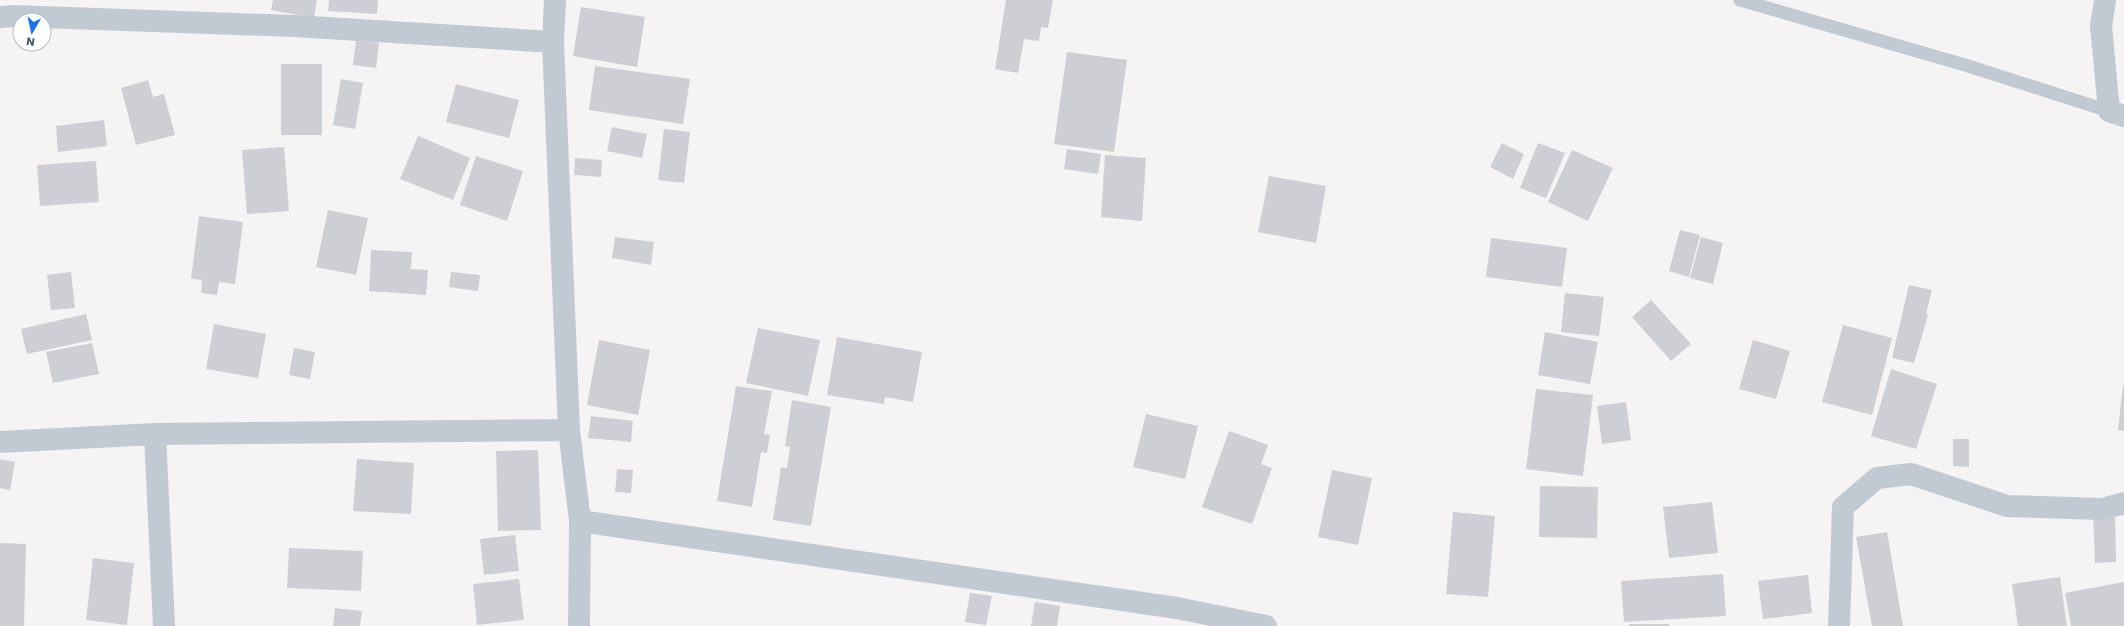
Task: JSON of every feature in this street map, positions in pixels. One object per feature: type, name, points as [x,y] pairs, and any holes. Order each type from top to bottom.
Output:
[{"type":"street","points":[[555,0],[553,42],[569,430],[580,521],[579,626]]},
{"type":"street","points":[[2105,0],[2102,26],[2116,114]]},
{"type":"street","points":[[0,17],[22,16],[294,26],[553,42]]},
{"type":"street","points":[[0,442],[155,434],[569,430]]},
{"type":"street","points":[[155,434],[164,626]]},
{"type":"street","points":[[1838,626],[1843,507],[1877,478],[1911,474],[2006,506],[2102,509],[2124,503]]},
{"type":"street","points":[[580,521],[1169,607],[1266,626]]},
{"type":"lane","points":[[1740,0],[1965,65],[2116,114]]},
{"type":"building","points":[[273,0],[317,0],[314,18],[271,10]]},
{"type":"building","points":[[329,0],[378,0],[377,14],[328,11]]},
{"type":"building","points":[[1006,0],[1053,0],[1048,28],[1041,27],[1039,41],[1024,39],[1018,73],[995,69]]},
{"type":"building","points":[[581,7],[645,17],[637,67],[573,56]]},
{"type":"building","points":[[356,40],[379,43],[376,68],[353,65]]},
{"type":"building","points":[[1067,52],[1127,60],[1114,152],[1054,144]]},
{"type":"building","points":[[281,64],[322,64],[322,135],[281,135]]},
{"type":"building","points":[[595,66],[690,79],[683,124],[589,110]]},
{"type":"building","points":[[341,79],[363,83],[355,129],[333,125]]},
{"type":"building","points":[[148,80],[153,97],[164,94],[175,135],[136,145],[121,88]]},
{"type":"building","points":[[456,84],[519,100],[509,138],[446,122]]},
{"type":"building","points":[[104,120],[107,146],[58,152],[56,126]]},
{"type":"building","points":[[612,127],[647,134],[642,158],[607,151]]},
{"type":"building","points":[[664,129],[690,132],[684,183],[658,180]]},
{"type":"building","points":[[418,136],[470,158],[453,200],[400,179]]},
{"type":"building","points":[[1502,143],[1524,154],[1513,179],[1490,167]]},
{"type":"building","points":[[1538,143],[1565,153],[1546,198],[1520,188]]},
{"type":"building","points":[[284,147],[289,211],[247,214],[242,150]]},
{"type":"building","points":[[1067,149],[1101,154],[1098,174],[1064,169]]},
{"type":"building","points":[[1572,150],[1613,168],[1588,221],[1548,202]]},
{"type":"building","points":[[1105,155],[1146,158],[1142,221],[1101,217]]},
{"type":"building","points":[[476,156],[523,171],[507,221],[460,205]]},
{"type":"building","points":[[575,158],[602,160],[601,177],[574,175]]},
{"type":"building","points":[[96,161],[99,202],[40,206],[37,165]]},
{"type":"building","points":[[1269,176],[1326,186],[1316,243],[1258,232]]},
{"type":"building","points":[[328,210],[368,218],[356,275],[316,267]]},
{"type":"building","points":[[199,216],[243,222],[235,284],[219,282],[217,295],[201,293],[202,280],[191,279]]},
{"type":"building","points":[[1680,230],[1700,235],[1689,277],[1669,271]]},
{"type":"building","points":[[615,237],[654,242],[651,265],[612,258]]},
{"type":"building","points":[[1701,237],[1723,243],[1713,284],[1690,278]]},
{"type":"building","points":[[1491,238],[1567,248],[1562,287],[1486,277]]},
{"type":"building","points":[[371,250],[412,252],[411,269],[428,270],[426,295],[369,291]]},
{"type":"building","points":[[71,272],[75,308],[51,310],[47,275]]},
{"type":"building","points":[[451,272],[480,275],[478,291],[449,287]]},
{"type":"building","points":[[1909,285],[1932,290],[1926,314],[1928,315],[1914,363],[1892,358]]},
{"type":"building","points":[[1565,293],[1604,297],[1599,336],[1561,332]]},
{"type":"building","points":[[1651,300],[1691,344],[1671,361],[1632,317]]},
{"type":"building","points":[[86,314],[92,340],[27,354],[21,329]]},
{"type":"building","points":[[214,324],[266,334],[258,378],[206,369]]},
{"type":"building","points":[[1843,325],[1892,338],[1872,415],[1822,402]]},
{"type":"building","points":[[758,328],[820,340],[808,396],[746,383]]},
{"type":"building","points":[[1545,332],[1598,342],[1590,384],[1538,375]]},
{"type":"building","points":[[837,337],[922,352],[913,402],[885,397],[884,404],[827,395]]},
{"type":"building","points":[[599,340],[650,350],[638,415],[587,405]]},
{"type":"building","points":[[1753,340],[1790,351],[1776,399],[1739,389]]},
{"type":"building","points":[[92,343],[99,374],[53,383],[46,352]]},
{"type":"building","points":[[294,348],[315,352],[310,379],[289,375]]},
{"type":"building","points":[[1891,369],[1937,384],[1916,449],[1871,436]]},
{"type":"building","points":[[2124,385],[2124,431],[2118,430]]},
{"type":"building","points":[[736,386],[772,391],[764,434],[770,435],[767,453],[761,452],[752,507],[717,501]]},
{"type":"building","points":[[1536,389],[1593,395],[1583,476],[1526,469]]},
{"type":"building","points":[[792,400],[831,407],[811,526],[773,520],[781,467],[787,468],[790,447],[785,446]]},
{"type":"building","points":[[1626,402],[1631,440],[1602,444],[1597,406]]},
{"type":"building","points":[[1146,414],[1198,426],[1185,479],[1133,467]]},
{"type":"building","points":[[591,416],[633,421],[631,442],[588,438]]},
{"type":"building","points":[[1229,431],[1268,445],[1261,464],[1272,468],[1252,524],[1202,507]]},
{"type":"building","points":[[1953,439],[1969,439],[1969,467],[1953,466]]},
{"type":"building","points":[[538,450],[541,530],[498,531],[496,451]]},
{"type":"building","points":[[0,459],[15,462],[10,490],[0,488]]},
{"type":"building","points":[[357,459],[414,463],[411,514],[353,511]]},
{"type":"building","points":[[617,469],[633,470],[631,493],[615,492]]},
{"type":"building","points":[[1332,470],[1372,478],[1358,545],[1318,537]]},
{"type":"building","points":[[1540,486],[1598,487],[1597,538],[1539,537]]},
{"type":"building","points":[[1712,502],[1718,553],[1669,558],[1663,507]]},
{"type":"building","points":[[1453,512],[1495,516],[1488,597],[1446,594]]},
{"type":"building","points":[[2115,514],[2116,562],[2095,563],[2093,515]]},
{"type":"building","points":[[1887,532],[1903,626],[1872,626],[1856,537]]},
{"type":"building","points":[[515,535],[519,571],[484,575],[480,539]]},
{"type":"building","points":[[0,543],[26,544],[24,626],[0,626]]},
{"type":"building","points":[[289,548],[363,551],[361,591],[287,588]]},
{"type":"building","points":[[93,558],[134,563],[127,625],[86,620]]},
{"type":"building","points":[[1723,574],[1726,616],[1624,622],[1621,581]]},
{"type":"building","points":[[1808,575],[1812,613],[1763,619],[1758,581]]},
{"type":"building","points":[[2060,577],[2067,626],[2018,626],[2012,584]]},
{"type":"building","points":[[519,579],[524,620],[477,625],[473,584]]},
{"type":"building","points":[[2124,582],[2124,626],[2071,626],[2065,593]]},
{"type":"building","points":[[970,593],[992,596],[986,625],[965,622]]},
{"type":"building","points":[[1035,602],[1060,606],[1057,626],[1031,626]]},
{"type":"building","points":[[335,608],[362,611],[360,626],[333,626]]},
{"type":"building","points":[[1629,624],[1669,624],[1669,626],[1629,626]]}]
